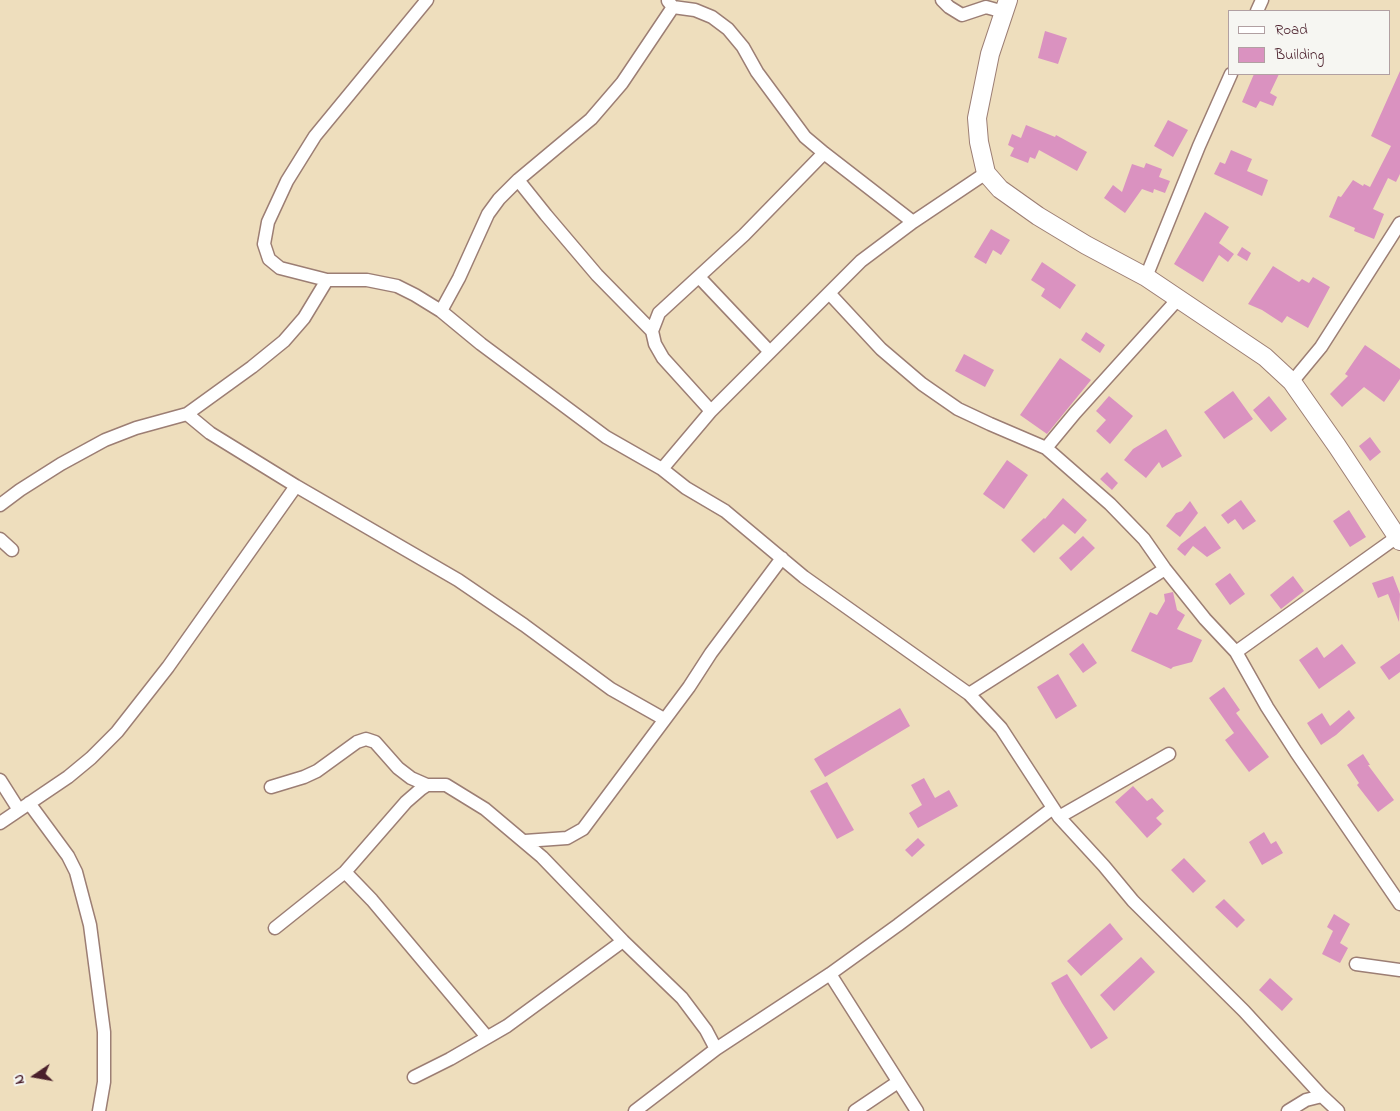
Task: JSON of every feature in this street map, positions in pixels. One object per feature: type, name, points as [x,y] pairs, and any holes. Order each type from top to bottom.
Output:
[{"type":"street","points":[[427,0],[315,136],[287,181],[268,222],[264,244],[269,259],[280,268],[327,280],[367,280],[396,286],[441,311],[481,344],[606,437],[662,469],[686,488],[725,510],[819,588],[969,694],[1001,728],[1056,813],[1133,901],[1244,1011],[1338,1111]]},
{"type":"street","points":[[942,0],[962,15],[1002,4],[978,118],[979,142],[986,173],[1000,189],[1038,216],[1146,276],[1265,357],[1292,382],[1399,539],[1236,652]]},
{"type":"street","points":[[441,311],[459,278],[488,214],[499,199],[518,180],[591,119],[622,83],[670,3],[695,10],[712,18],[728,29],[805,137],[912,222]]},
{"type":"street","points":[[1146,276],[1199,146],[1231,75]]},
{"type":"street","points":[[652,331],[659,313],[744,235],[824,154]]},
{"type":"street","points":[[662,469],[711,410],[861,261],[912,222],[986,173]]},
{"type":"street","points":[[518,180],[597,275],[652,331],[655,344],[663,358],[711,410]]},
{"type":"street","points":[[1292,382],[1332,332],[1400,223]]},
{"type":"street","points":[[699,276],[770,352]]},
{"type":"street","points":[[0,505],[61,464],[105,440],[136,428],[187,414],[252,367],[284,341],[304,318],[327,280]]},
{"type":"street","points":[[829,293],[881,349],[922,384],[958,409],[1046,448],[1110,504],[1144,539],[1205,619],[1236,652],[1267,707],[1296,752],[1400,904]]},
{"type":"street","points":[[1046,448],[1178,298]]},
{"type":"street","points":[[187,414],[210,433],[296,486],[458,580],[538,635],[611,689],[664,719]]},
{"type":"street","points":[[0,822],[68,777],[91,758],[117,732],[168,667],[296,486]]},
{"type":"street","points":[[0,539],[12,550]]},
{"type":"street","points":[[525,841],[566,838],[583,829],[782,558]]},
{"type":"street","points":[[969,694],[1165,569]]},
{"type":"street","points":[[270,787],[317,771],[357,742],[366,739],[375,742],[398,768],[411,778],[427,785],[446,785],[485,809],[525,841],[682,998],[706,1030],[716,1049]]},
{"type":"street","points":[[635,1111],[716,1049],[830,974],[1056,813],[1169,754]]},
{"type":"street","points":[[0,780],[68,856],[76,872],[90,925],[104,1032],[104,1082],[99,1111]]},
{"type":"street","points":[[275,928],[345,872],[406,802],[427,785]]},
{"type":"street","points":[[345,872],[378,907],[487,1037]]},
{"type":"street","points":[[414,1077],[487,1037],[536,1006],[623,941]]},
{"type":"street","points":[[1356,964],[1400,970]]},
{"type":"street","points":[[830,974],[917,1111]]},
{"type":"street","points":[[855,1111],[898,1082]]},
{"type":"street","points":[[1288,1111],[1306,1100],[1322,1096]]},
{"type":"building","points":[[1045,31],[1067,38],[1058,64],[1038,58]]},
{"type":"building","points":[[1400,71],[1400,174],[1396,182],[1388,178],[1373,209],[1384,214],[1374,239],[1354,231],[1355,228],[1329,217],[1338,196],[1341,197],[1353,180],[1363,186],[1364,184],[1370,187],[1391,146],[1371,136]]},
{"type":"building","points":[[1254,75],[1279,75],[1270,93],[1277,97],[1273,106],[1260,101],[1256,108],[1242,102]]},
{"type":"building","points":[[1168,120],[1188,130],[1173,157],[1154,146]]},
{"type":"building","points":[[1026,125],[1055,137],[1056,135],[1087,152],[1077,171],[1039,150],[1035,159],[1030,157],[1028,163],[1010,156],[1014,148],[1008,145],[1012,134],[1021,138]]},
{"type":"building","points":[[1231,150],[1252,159],[1247,171],[1268,180],[1262,196],[1214,174],[1220,162],[1225,164]]},
{"type":"building","points":[[1146,163],[1162,169],[1159,177],[1170,181],[1165,193],[1154,189],[1153,193],[1142,189],[1125,213],[1104,198],[1113,185],[1122,192],[1132,164],[1144,168]]},
{"type":"building","points":[[1205,212],[1229,227],[1219,243],[1234,254],[1228,262],[1219,255],[1203,282],[1174,264]]},
{"type":"building","points":[[991,229],[1010,240],[1001,255],[993,250],[986,264],[974,257]]},
{"type":"building","points":[[1242,247],[1251,253],[1247,261],[1237,255]]},
{"type":"building","points":[[1042,262],[1076,285],[1060,309],[1041,296],[1045,289],[1031,280]]},
{"type":"building","points":[[1273,266],[1299,282],[1302,279],[1309,283],[1313,277],[1330,287],[1308,328],[1287,316],[1282,323],[1262,310],[1248,304]]},
{"type":"building","points":[[1086,332],[1105,345],[1100,353],[1081,340]]},
{"type":"building","points":[[1365,345],[1400,369],[1400,379],[1384,402],[1364,387],[1342,407],[1330,394],[1348,376],[1345,374]]},
{"type":"building","points":[[964,354],[994,370],[985,387],[955,371]]},
{"type":"building","points":[[1060,358],[1091,380],[1047,434],[1020,415]]},
{"type":"building","points":[[1233,391],[1253,419],[1224,439],[1204,412]]},
{"type":"building","points":[[1109,396],[1133,416],[1110,444],[1096,431],[1106,420],[1096,411]]},
{"type":"building","points":[[1269,396],[1287,419],[1271,432],[1253,410]]},
{"type":"building","points":[[1166,429],[1182,456],[1162,468],[1159,462],[1146,478],[1124,460],[1133,449]]},
{"type":"building","points":[[1370,437],[1381,452],[1370,461],[1359,446]]},
{"type":"building","points":[[1007,460],[1028,475],[1004,509],[983,494]]},
{"type":"building","points":[[1107,472],[1118,483],[1112,490],[1100,479]]},
{"type":"building","points":[[1063,498],[1087,520],[1075,534],[1063,524],[1034,553],[1021,540],[1045,519]]},
{"type":"building","points":[[1241,500],[1256,521],[1243,530],[1235,519],[1228,524],[1221,515]]},
{"type":"building","points":[[1190,501],[1198,513],[1180,537],[1166,526],[1176,513],[1182,511]]},
{"type":"building","points":[[1349,510],[1366,537],[1350,547],[1333,521]]},
{"type":"building","points":[[1205,526],[1221,548],[1207,557],[1193,546],[1185,556],[1177,549],[1181,544]]},
{"type":"building","points":[[1083,536],[1095,548],[1071,571],[1059,558]]},
{"type":"building","points":[[1230,573],[1245,594],[1230,605],[1215,584]]},
{"type":"building","points":[[1293,576],[1304,591],[1281,609],[1270,595]]},
{"type":"building","points":[[1393,576],[1400,594],[1399,622],[1388,594],[1378,598],[1372,583]]},
{"type":"building","points":[[1173,592],[1177,610],[1185,615],[1177,629],[1202,640],[1192,662],[1171,669],[1131,651],[1150,612],[1157,615],[1165,601],[1164,594]]},
{"type":"building","points":[[1083,643],[1097,663],[1083,673],[1069,654]]},
{"type":"building","points":[[1342,644],[1356,663],[1319,689],[1299,660],[1317,647],[1324,658]]},
{"type":"building","points":[[1400,653],[1400,672],[1389,680],[1380,667]]},
{"type":"building","points":[[1058,674],[1077,706],[1056,719],[1037,687]]},
{"type":"building","points":[[1224,687],[1240,710],[1236,713],[1269,757],[1249,772],[1225,740],[1234,733],[1209,698]]},
{"type":"building","points":[[900,708],[910,726],[825,777],[814,759]]},
{"type":"building","points":[[1349,710],[1355,718],[1321,745],[1307,723],[1322,713],[1330,726]]},
{"type":"building","points":[[1363,754],[1370,765],[1368,765],[1394,800],[1378,812],[1357,785],[1359,783],[1347,765]]},
{"type":"building","points":[[924,778],[935,798],[949,790],[958,806],[918,828],[909,813],[922,805],[911,785]]},
{"type":"building","points":[[827,782],[854,830],[837,839],[810,791]]},
{"type":"building","points":[[1133,786],[1147,801],[1152,798],[1164,811],[1156,818],[1162,824],[1147,838],[1115,802]]},
{"type":"building","points":[[1264,832],[1271,844],[1276,841],[1283,853],[1262,865],[1249,842]]},
{"type":"building","points":[[918,838],[925,845],[912,857],[905,850]]},
{"type":"building","points":[[1184,858],[1206,881],[1193,893],[1171,870]]},
{"type":"building","points":[[1224,899],[1245,920],[1237,928],[1215,907]]},
{"type":"building","points":[[1334,914],[1350,924],[1340,943],[1348,948],[1340,963],[1322,954],[1333,931],[1327,927]]},
{"type":"building","points":[[1110,923],[1123,939],[1081,976],[1067,961]]},
{"type":"building","points":[[1141,957],[1155,972],[1114,1011],[1100,995]]},
{"type":"building","points":[[1067,974],[1108,1038],[1091,1049],[1051,983]]},
{"type":"building","points":[[1270,978],[1293,999],[1282,1011],[1259,990]]}]
